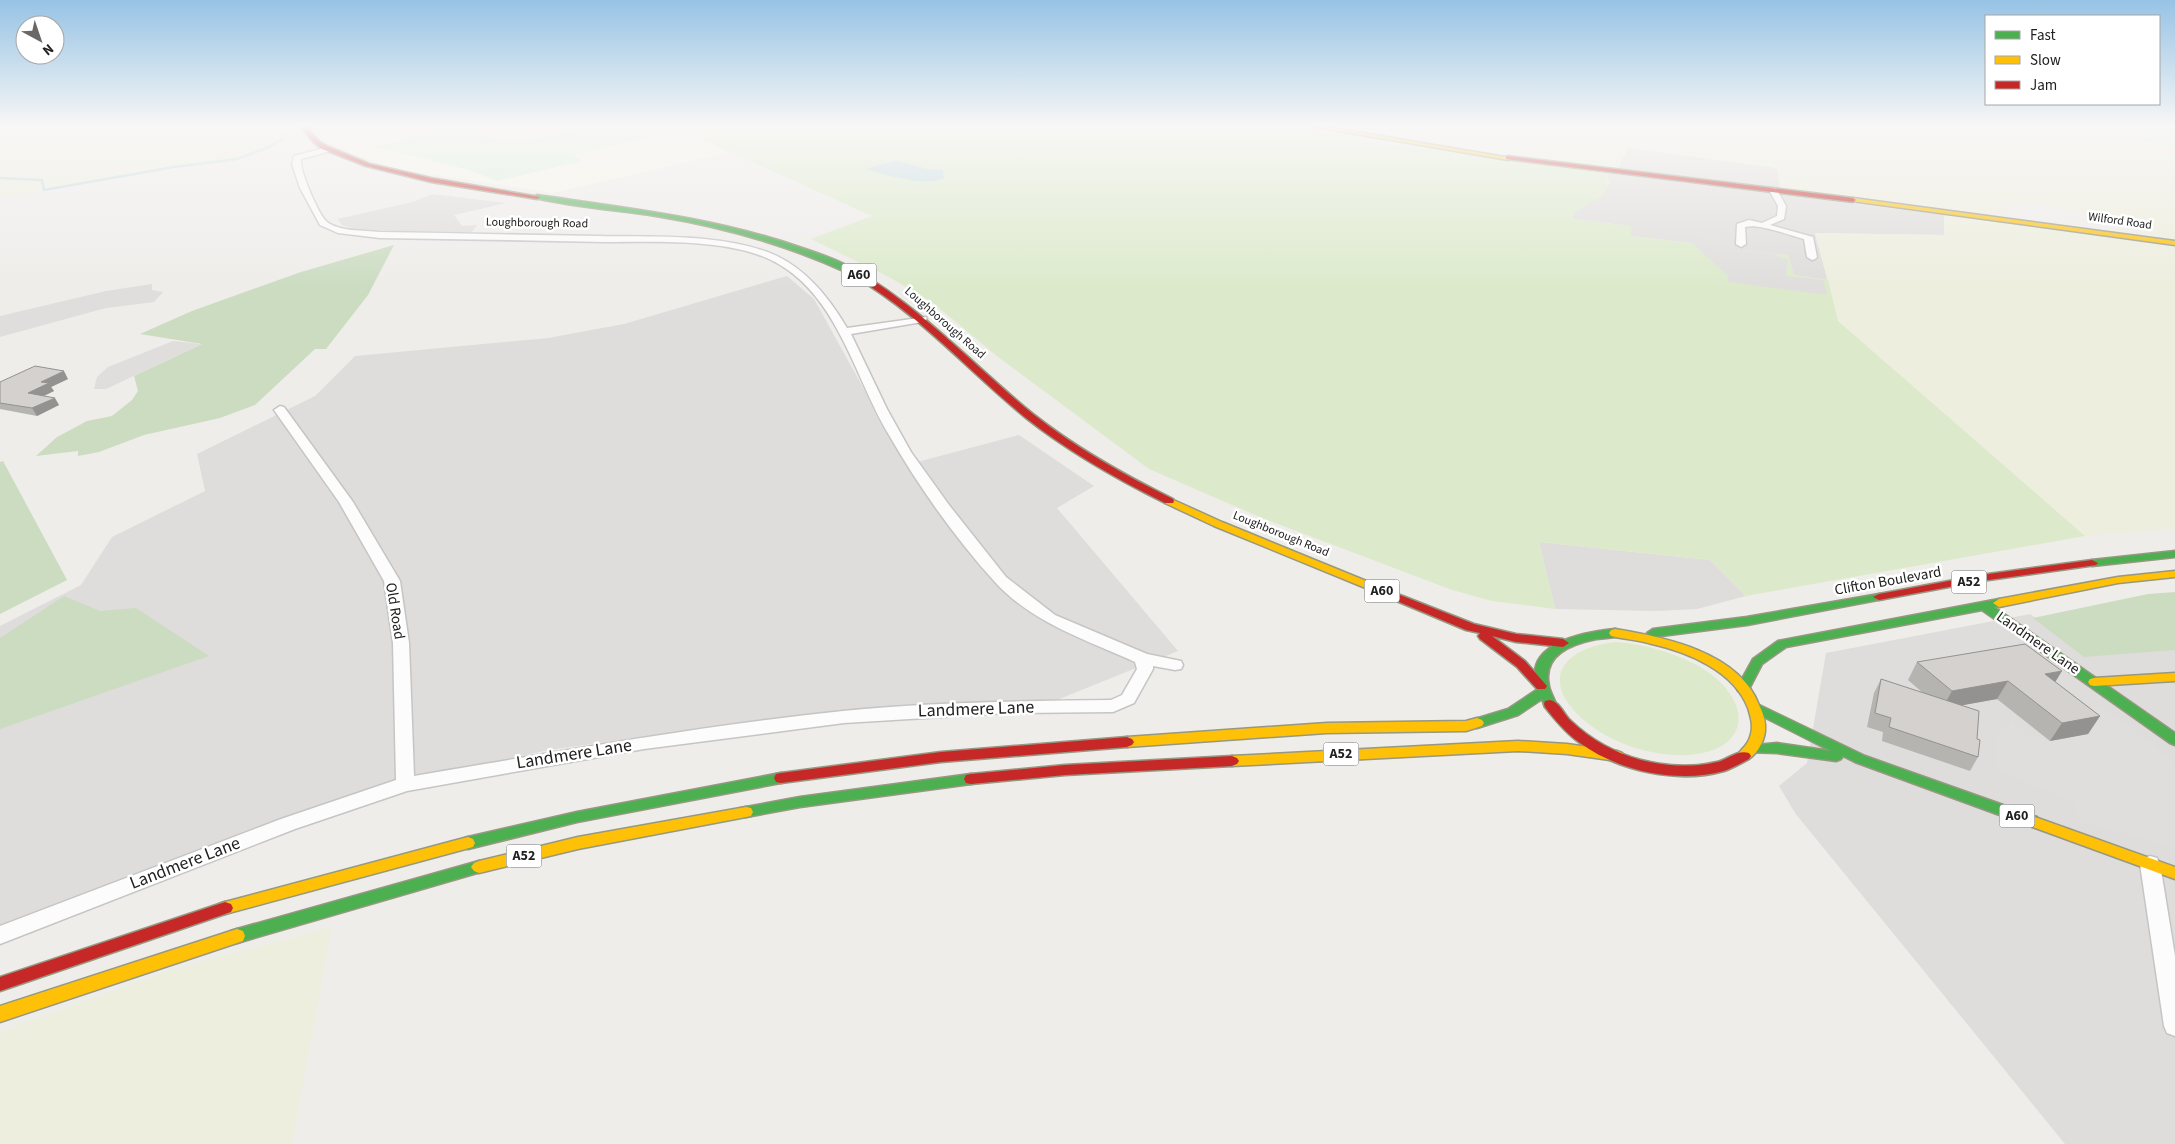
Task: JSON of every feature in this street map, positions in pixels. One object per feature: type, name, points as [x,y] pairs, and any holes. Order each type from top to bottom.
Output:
[{"type":"main road","name":"Loughborough Road","points":[[437,180],[689,220],[755,235],[813,254],[852,271],[891,295],[922,319],[1036,420],[1064,442],[1134,484],[1218,524],[1470,627],[1500,636],[1532,642],[1563,643]]},
{"type":"main road","name":"Wilford Road","points":[[1697,180],[1943,211],[2175,243]]},
{"type":"main road","name":"Clifton Boulevard","points":[[1636,635],[1713,627],[2027,571],[2175,554]]},
{"type":"main road","name":"A52","points":[[1743,688],[1750,671],[1762,655],[1782,644],[1983,604],[2118,580],[2175,574]]},
{"type":"main road","name":"Landmere Lane","points":[[1983,604],[2175,740]]},
{"type":"main road","name":"Loughborough Road","points":[[1470,627],[1497,644],[1521,664],[1542,689]]},
{"type":"main road","name":"A52","points":[[1596,634],[1636,635],[1684,648],[1707,659],[1727,673],[1743,688],[1755,707],[1759,722],[1758,736],[1751,749],[1738,760],[1719,767],[1696,771],[1671,770],[1643,765],[1617,756],[1590,743],[1568,727],[1552,710],[1542,689],[1542,666],[1550,653],[1563,643],[1578,637],[1596,634]]},
{"type":"main road","name":"Landmere Lane","points":[[2094,682],[2175,677]]},
{"type":"main road","name":"A52","points":[[0,984],[240,903],[472,842],[576,817],[690,795],[808,774],[941,757],[1063,746],[1327,728],[1466,726],[1504,716],[1542,689]]},
{"type":"main road","name":"A60","points":[[1755,707],[1860,759],[2175,873]]},
{"type":"main road","name":"A52","points":[[0,1014],[238,936],[473,868],[578,843],[800,802],[944,782],[1065,770],[1322,755],[1518,746],[1567,749],[1617,756]]},
{"type":"main road","name":"A60","points":[[1751,749],[1777,748],[1860,759]]},
{"type":"street","name":"Loughborough Road","points":[[301,180],[323,223],[338,230],[380,236],[672,240],[751,251],[776,259],[804,278],[819,293],[844,332],[884,416],[915,469],[957,526],[1009,588],[1049,618],[1142,659]]},
{"type":"street","points":[[1766,226],[1766,223],[1781,218],[1782,206],[1773,190]]},
{"type":"street","points":[[1741,244],[1740,226],[1749,224],[1766,226],[1810,239],[1812,257]]},
{"type":"street","points":[[844,332],[922,319]]},
{"type":"street","name":"Old Road","points":[[280,410],[346,502],[392,581],[401,643],[404,784]]},
{"type":"street","points":[[1142,659],[1175,665]]},
{"type":"street","name":"Landmere Lane","points":[[0,934],[288,824],[404,784],[644,743],[844,717],[1008,707],[1113,706],[1128,699],[1145,669],[1142,659]]},
{"type":"street","points":[[2150,864],[2175,1026]]},
{"type":"shaded area","points":[[471,180],[607,180],[553,193]]},
{"type":"shaded area","points":[[1608,180],[1665,180],[1944,215],[1945,235],[1815,233],[1828,280],[1794,275],[1788,255],[1733,249],[1733,239],[1696,236],[1692,243],[1631,236],[1630,226],[1572,219],[1575,212],[1600,197],[1609,183]]},
{"type":"shaded area","points":[[1718,180],[1779,180],[1780,188]]},
{"type":"shaded area","points":[[432,194],[506,203],[454,215],[462,226],[477,225],[472,232],[437,233],[355,229],[342,225],[337,219],[413,202]]},
{"type":"shaded area","points":[[1696,233],[1733,239],[1734,249],[1777,254],[1777,257],[1788,259],[1786,276],[1823,280],[1827,295],[1728,282],[1728,276],[1692,243]]},
{"type":"shaded area","points":[[787,276],[814,299],[906,465],[1019,435],[1094,486],[1057,508],[1178,651],[1057,700],[849,711],[670,733],[549,750],[415,779],[0,932],[0,626],[81,585],[112,537],[205,491],[197,454],[315,396],[355,356],[548,338],[624,324]]},
{"type":"shaded area","points":[[152,284],[152,290],[163,292],[154,302],[106,308],[0,337],[0,316],[106,291]]},
{"type":"shaded area","points":[[173,341],[202,344],[106,389],[94,389],[97,377],[108,367]]},
{"type":"shaded area","points":[[1539,542],[1710,560],[1746,596],[1697,609],[1657,611],[1555,609]]},
{"type":"shaded area","points":[[2030,614],[2089,655],[2175,649],[2175,1144],[2065,1144],[1795,813],[1779,786],[1807,763],[1826,653]]},
{"type":"shaded area","points":[[2103,707],[2175,762],[2175,848],[2082,822],[2074,802],[1997,770],[1997,735],[2012,722],[2027,735],[2050,741],[2087,734],[2089,708]]},
{"type":"green space","points":[[0,180],[95,180],[0,198]]},
{"type":"green space","points":[[793,180],[1607,180],[1606,188],[1599,198],[1575,212],[1572,219],[1631,226],[1631,236],[1692,243],[1696,233],[1733,239],[1734,249],[1788,255],[1794,275],[1828,280],[1838,321],[2085,536],[1746,596],[1710,560],[1539,542],[1555,609],[1492,601],[1452,590],[1262,518],[1149,469],[998,357],[933,303],[889,277],[811,239],[872,216]]},
{"type":"green space","points":[[1779,180],[2175,180],[2175,239],[2142,234],[2112,216],[2062,210],[2050,204],[2004,203],[2009,214],[1780,188]]},
{"type":"green space","points":[[1944,215],[2175,247],[2175,528],[2085,536],[1838,321],[1815,233],[1944,235]]},
{"type":"green space","points":[[394,245],[368,295],[326,349],[315,349],[255,405],[220,418],[144,435],[99,452],[78,456],[78,451],[36,456],[57,437],[87,421],[112,416],[132,400],[138,391],[134,376],[202,344],[140,334],[192,311],[301,272]]},
{"type":"green space","points":[[3,461],[67,580],[0,614],[0,462]]},
{"type":"green space","points":[[2175,592],[2175,650],[2084,657],[2033,618],[2148,594]]},
{"type":"green space","points":[[64,596],[100,611],[136,608],[209,656],[0,729],[0,638]]},
{"type":"green space","points":[[1617,642],[1668,652],[1702,668],[1716,678],[1728,691],[1736,705],[1739,717],[1738,725],[1732,737],[1718,748],[1700,754],[1661,754],[1620,742],[1585,721],[1571,706],[1562,692],[1560,680],[1563,668],[1570,659],[1582,651],[1598,645]]},
{"type":"green space","points":[[332,927],[292,1144],[0,1144],[0,1032],[170,970]]},
{"type":"water","points":[[912,180],[938,180],[927,182]]},
{"type":"building","points":[[35,366],[64,371],[41,382],[49,383],[28,393],[55,398],[32,408],[0,403],[0,382]]},
{"type":"building","points":[[2025,644],[2062,671],[2045,674],[2100,716],[2062,723],[2008,681],[1952,691],[1917,662]]},
{"type":"building","points":[[1881,679],[1979,711],[1977,739],[1980,740],[1978,757],[1889,727],[1891,718],[1875,713]]},
{"type":"waterway","points":[[42,180],[44,190],[98,180]]},
{"type":"traffic: fast","points":[[537,197],[658,215],[738,231],[778,241],[816,255],[853,272]]},
{"type":"traffic: fast","points":[[2092,563],[2175,554]]},
{"type":"traffic: fast","points":[[1653,633],[1747,621],[1879,597]]},
{"type":"traffic: fast","points":[[1743,688],[1757,662],[1782,644],[1999,603]]},
{"type":"traffic: fast","points":[[1983,605],[2175,740]]},
{"type":"traffic: fast","points":[[1550,704],[1543,686],[1542,671],[1546,659],[1555,649],[1583,638],[1615,633]]},
{"type":"traffic: fast","points":[[1477,723],[1513,712],[1543,692]]},
{"type":"traffic: fast","points":[[1755,707],[1860,759],[2032,821]]},
{"type":"traffic: fast","points":[[1751,749],[1777,748],[1836,756]]},
{"type":"traffic: fast","points":[[468,843],[577,817],[781,778]]},
{"type":"traffic: fast","points":[[746,812],[800,802],[971,779]]},
{"type":"traffic: fast","points":[[237,936],[479,867]]},
{"type":"traffic: slow","points":[[1853,200],[2175,243]]},
{"type":"traffic: slow","points":[[1169,501],[1218,524],[1372,587]]},
{"type":"traffic: slow","points":[[1999,603],[2118,580],[2175,574]]},
{"type":"traffic: slow","points":[[1615,633],[1679,647],[1721,667],[1738,681],[1750,698],[1759,724],[1757,739],[1744,756]]},
{"type":"traffic: slow","points":[[2094,682],[2175,677]]},
{"type":"traffic: slow","points":[[1127,742],[1327,728],[1466,726],[1477,723]]},
{"type":"traffic: slow","points":[[1232,761],[1518,746],[1567,749],[1617,756]]},
{"type":"traffic: slow","points":[[479,867],[578,843],[746,812]]},
{"type":"traffic: slow","points":[[2032,821],[2175,873]]},
{"type":"traffic: slow","points":[[225,908],[468,843]]},
{"type":"traffic: slow","points":[[0,1014],[237,936]]},
{"type":"traffic: jam","points":[[433,180],[537,197]]},
{"type":"traffic: jam","points":[[1692,180],[1853,200]]},
{"type":"traffic: jam","points":[[853,272],[878,286],[923,320],[1008,397],[1046,428],[1097,462],[1169,501]]},
{"type":"traffic: jam","points":[[1879,597],[1981,578],[2092,563]]},
{"type":"traffic: jam","points":[[1372,587],[1470,627],[1516,638],[1563,643]]},
{"type":"traffic: jam","points":[[1484,636],[1521,664],[1541,686]]},
{"type":"traffic: jam","points":[[1550,704],[1565,724],[1586,740],[1611,754],[1638,764],[1667,770],[1696,771],[1722,766],[1744,756]]},
{"type":"traffic: jam","points":[[781,778],[941,757],[1127,742]]},
{"type":"traffic: jam","points":[[971,779],[1065,770],[1232,761]]},
{"type":"traffic: jam","points":[[0,984],[225,908]]}]
